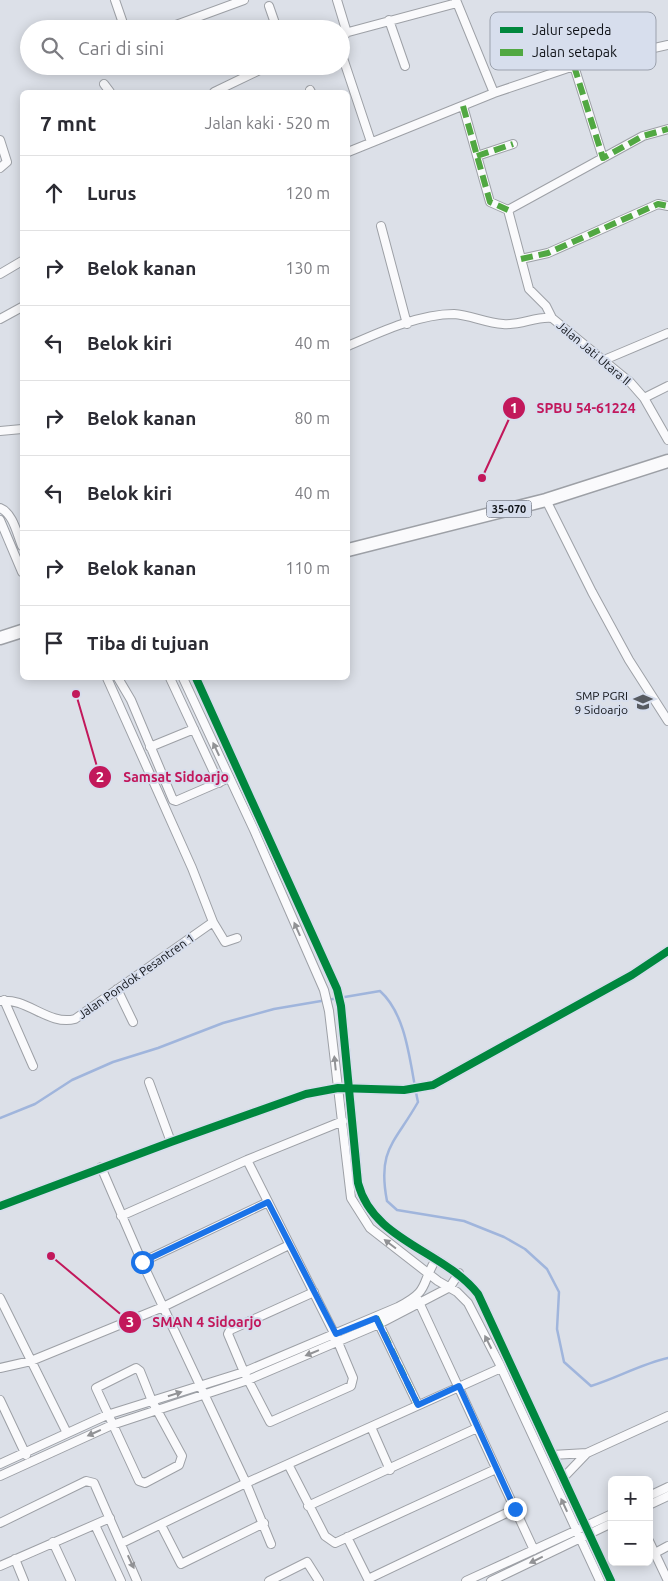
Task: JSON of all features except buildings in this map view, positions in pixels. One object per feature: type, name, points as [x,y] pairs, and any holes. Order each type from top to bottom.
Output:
[{"type":"main road","name":"35-070","points":[[350,549],[546,500],[668,462]]},
{"type":"main road","points":[[0,638],[20,632]]},
{"type":"street","points":[[115,0],[122,20]]},
{"type":"street","points":[[190,20],[244,0]]},
{"type":"street","points":[[337,0],[341,20]]},
{"type":"street","points":[[350,32],[456,2],[494,93]]},
{"type":"street","points":[[269,6],[274,20]]},
{"type":"street","points":[[389,20],[405,66]]},
{"type":"street","points":[[350,151],[494,93],[562,70]]},
{"type":"street","points":[[575,70],[604,158]]},
{"type":"street","points":[[218,90],[249,75]]},
{"type":"street","points":[[349,75],[371,142]]},
{"type":"street","points":[[104,84],[108,90]]},
{"type":"street","points":[[463,106],[490,202],[508,210]]},
{"type":"street","points":[[508,210],[644,136],[668,129]]},
{"type":"street","points":[[0,140],[7,162],[0,168]]},
{"type":"street","points":[[477,156],[513,144]]},
{"type":"street","points":[[521,259],[548,253],[658,204],[668,206]]},
{"type":"street","points":[[508,210],[529,289],[546,306],[552,318]]},
{"type":"street","points":[[381,226],[407,324]]},
{"type":"street","points":[[0,274],[20,262]]},
{"type":"street","points":[[0,319],[20,308]]},
{"type":"street","name":"Jalan Jati Utara II","points":[[350,345],[407,324],[454,314],[503,324],[515,324],[545,317],[552,318],[630,382],[644,398],[668,440]]},
{"type":"street","points":[[604,360],[668,333]]},
{"type":"street","points":[[644,398],[668,386]]},
{"type":"street","points":[[0,431],[20,429]]},
{"type":"street","points":[[546,500],[592,592],[629,660],[668,721]]},
{"type":"street","points":[[0,508],[5,510],[10,516],[20,541]]},
{"type":"street","points":[[0,520],[20,567]]},
{"type":"street","points":[[108,680],[192,868],[213,922],[225,942],[237,938]]},
{"type":"street","points":[[119,680],[131,700],[171,796],[176,801],[219,783],[237,767]]},
{"type":"street","points":[[171,680],[219,783]]},
{"type":"street","points":[[184,680],[254,830],[324,990],[329,1011],[344,1121],[351,1198],[361,1216],[385,1240],[429,1274],[450,1287],[468,1303],[500,1366],[600,1581]]},
{"type":"street","points":[[197,680],[337,989],[341,1006],[358,1183],[362,1198],[369,1209],[389,1229],[459,1273],[478,1294],[611,1581]]},
{"type":"street","points":[[150,747],[194,729]]},
{"type":"street","points":[[254,830],[264,825]]},
{"type":"street","name":"Jalan Pondok Pesantren 1","points":[[2,1000],[18,1002],[53,1018],[66,1021],[82,1016],[117,989],[213,922]]},
{"type":"street","points":[[0,1206],[101,1167],[296,1097],[338,1088],[404,1090],[427,1088],[632,975],[668,950]]},
{"type":"street","points":[[311,959],[322,954]]},
{"type":"street","points":[[117,989],[133,1022]]},
{"type":"street","points":[[2,1000],[33,1066]]},
{"type":"street","points":[[149,1082],[171,1142]]},
{"type":"street","points":[[121,1216],[247,1160],[344,1121]]},
{"type":"street","points":[[345,1133],[354,1132]]},
{"type":"street","points":[[346,1156],[356,1155]]},
{"type":"street","points":[[247,1160],[289,1245],[314,1292],[337,1338],[354,1378],[351,1386],[273,1422],[268,1421],[229,1337],[230,1330],[314,1292]]},
{"type":"street","points":[[101,1167],[142,1262],[246,1483],[271,1544]]},
{"type":"street","points":[[142,1262],[268,1202]]},
{"type":"street","points":[[0,1368],[31,1361],[163,1307],[289,1245]]},
{"type":"street","points":[[436,1259],[418,1301],[534,1550]]},
{"type":"street","points":[[0,1476],[112,1425],[248,1380],[450,1287],[459,1273]]},
{"type":"street","points":[[0,1298],[66,1433]]},
{"type":"street","points":[[377,1321],[418,1405]]},
{"type":"street","points":[[0,1464],[107,1415],[244,1372],[337,1338]]},
{"type":"street","points":[[122,1543],[246,1483],[288,1466],[459,1386],[500,1366],[509,1358]]},
{"type":"street","points":[[136,1368],[140,1371],[152,1401],[182,1456],[182,1461],[179,1465],[145,1483],[139,1481],[96,1388],[136,1368]]},
{"type":"street","points":[[506,1380],[516,1375]]},
{"type":"street","points":[[0,1400],[29,1462]]},
{"type":"street","points":[[552,1455],[587,1453],[668,1416]]},
{"type":"street","points":[[371,1427],[390,1470]]},
{"type":"street","points":[[308,1506],[390,1470],[477,1428]]},
{"type":"street","points":[[563,1478],[587,1453]]},
{"type":"street","points":[[288,1466],[308,1506],[326,1536],[335,1543],[496,1469]]},
{"type":"street","points":[[0,1523],[86,1481],[94,1484],[122,1543],[137,1581]]},
{"type":"street","points":[[653,1494],[668,1487]]},
{"type":"street","points":[[653,1503],[668,1496]]},
{"type":"street","points":[[347,1537],[369,1580],[515,1509]]},
{"type":"street","points":[[466,1581],[608,1516]]},
{"type":"street","points":[[0,1566],[110,1518]]},
{"type":"street","points":[[161,1525],[181,1564],[264,1524]]},
{"type":"street","points":[[95,1525],[121,1581]]},
{"type":"street","points":[[493,1569],[496,1580],[608,1525]]},
{"type":"street","points":[[53,1542],[70,1581]]},
{"type":"street","points":[[655,1552],[668,1546]]},
{"type":"street","points":[[653,1548],[668,1581]]},
{"type":"street","points":[[15,1559],[24,1581]]},
{"type":"street","points":[[270,1581],[307,1562],[319,1581]]},
{"type":"waterway","points":[[0,1118],[35,1104],[72,1080],[113,1062],[158,1048],[223,1023],[274,1009],[380,991],[397,1014],[402,1028],[418,1102],[395,1138],[386,1158],[384,1169],[387,1201],[397,1210],[464,1221],[504,1237],[525,1249],[547,1269],[559,1292],[557,1329],[564,1362],[591,1386],[668,1358]]},
{"type":"marked path","points":[[575,70],[603,158],[643,136],[668,129]]},
{"type":"marked path","points":[[463,106],[490,202],[508,210]]},
{"type":"marked path","points":[[477,156],[513,144]]},
{"type":"marked path","points":[[521,259],[548,253],[658,204],[668,206]]},
{"type":"marked path","points":[[376,1317],[418,1405]]},
{"type":"cycle path","points":[[197,680],[337,989],[341,1006],[358,1183],[366,1203],[378,1219],[393,1232],[447,1266],[478,1294],[611,1581]]},
{"type":"cycle path","points":[[0,1206],[306,1094],[338,1088],[404,1090],[433,1085],[632,975],[668,951]]},
{"type":"place","name":"SPBU 54-61224","points":[[482,478]]},
{"type":"place","name":"Samsat Sidoarjo","points":[[76,694]]},
{"type":"place","name":"SMP PGRI 9 Sidoarjo","points":[[643,702]]},
{"type":"place","name":"SMAN 4 Sidoarjo","points":[[51,1256]]},
{"type":"route","points":[[142,1262],[268,1202],[336,1334],[376,1318],[418,1405],[459,1386],[515,1509]]}]
